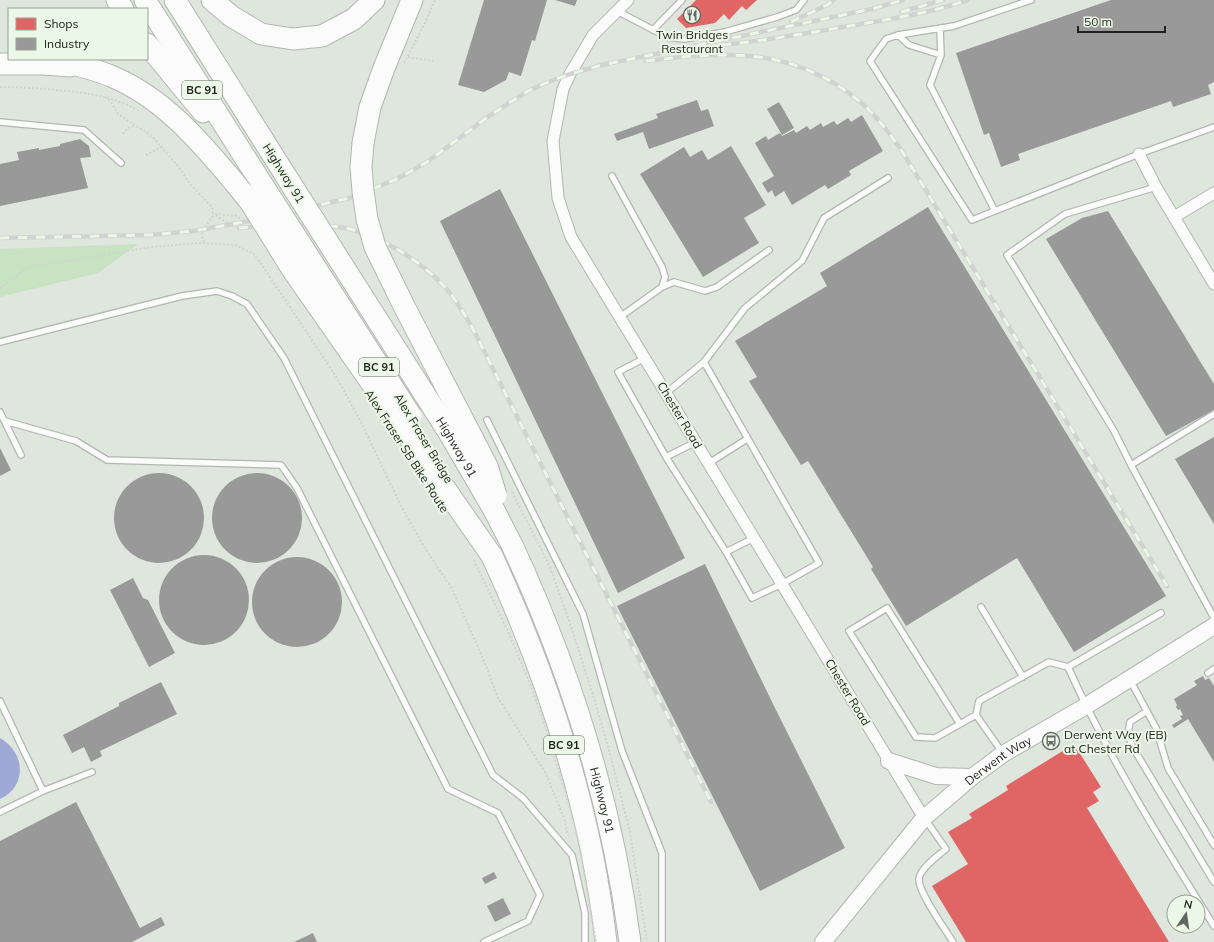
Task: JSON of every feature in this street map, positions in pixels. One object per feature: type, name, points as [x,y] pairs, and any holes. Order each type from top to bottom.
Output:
[{"type":"highway","name":"Highway 91","points":[[145,0],[260,181]]},
{"type":"highway","name":"Highway 91","points":[[175,0],[448,431],[494,510],[513,547],[547,624],[563,666],[590,748],[612,833],[630,942]]},
{"type":"highway","points":[[212,0],[231,16],[262,34],[294,39],[322,36],[354,19],[374,0]]},
{"type":"highway","points":[[412,0],[372,100],[363,143],[361,167],[367,218],[376,247],[404,306],[487,466],[513,547]]},
{"type":"highway","points":[[148,45],[260,181]]},
{"type":"highway","points":[[58,60],[116,78],[128,84],[151,98],[192,132],[251,203],[292,270],[492,556]]},
{"type":"highway","points":[[0,64],[43,64],[83,67]]},
{"type":"highway","name":"Alex Fraser Bridge","points":[[260,181],[428,443],[492,556]]},
{"type":"highway","name":"Highway 91","points":[[492,556],[528,639],[568,755],[589,838],[597,879],[606,942]]},
{"type":"street","name":"Chester Road","points":[[628,0],[593,35],[563,89],[553,141],[558,198],[571,237],[924,818]]},
{"type":"street","points":[[1140,154],[1156,187],[1214,284]]},
{"type":"street","points":[[1174,217],[1214,193]]},
{"type":"street","name":"Derwent Way","points":[[823,942],[924,818],[972,777],[1003,754],[1086,706],[1214,626]]},
{"type":"street","points":[[889,761],[936,776],[972,777]]},
{"type":"lane","points":[[653,30],[682,0]]},
{"type":"lane","points":[[617,11],[667,37],[684,40],[725,32],[777,17],[796,10],[804,0]]},
{"type":"lane","points":[[1031,0],[954,26],[898,35],[886,39],[870,61],[972,220],[1140,154],[1214,127]]},
{"type":"lane","points":[[940,28],[941,55],[930,85],[995,211]]},
{"type":"lane","points":[[898,35],[909,45],[941,55]]},
{"type":"lane","points":[[0,122],[84,130],[121,163]]},
{"type":"lane","points":[[612,176],[662,267],[665,277],[662,287]]},
{"type":"lane","points":[[666,393],[704,362],[745,308],[802,261],[824,218],[888,178]]},
{"type":"lane","points":[[1156,187],[1065,214],[1007,255],[1114,431],[1131,466],[1214,618]]},
{"type":"lane","points":[[620,317],[662,287],[674,282],[705,291],[717,287],[768,250]]},
{"type":"lane","points":[[0,342],[189,295],[217,291],[232,296],[247,304],[284,358],[493,775],[523,798],[572,855],[585,913],[585,942]]},
{"type":"lane","points":[[645,358],[618,372],[666,457],[726,552],[752,598],[782,584],[819,563],[704,362]]},
{"type":"lane","points":[[0,412],[6,421],[21,455]]},
{"type":"lane","points":[[1131,466],[1214,414]]},
{"type":"lane","points":[[487,420],[584,614],[622,751],[662,853],[662,942]]},
{"type":"lane","points":[[6,421],[76,441],[107,460],[281,465],[297,488],[448,789],[498,813],[540,896],[528,921],[484,942]]},
{"type":"lane","points":[[709,463],[747,439]]},
{"type":"lane","points":[[666,457],[696,442]]},
{"type":"lane","points":[[726,552],[754,538]]},
{"type":"lane","points":[[981,607],[1023,677]]},
{"type":"lane","points":[[960,724],[887,608],[849,631],[916,737],[935,738],[960,724],[976,714],[979,701],[1049,662],[1068,667],[1161,613]]},
{"type":"lane","points":[[1068,667],[1116,765],[1214,926]]},
{"type":"lane","points":[[1208,672],[1214,669]]},
{"type":"lane","points":[[1129,678],[1156,728],[1168,768],[1214,845]]},
{"type":"lane","points":[[0,701],[2,709],[44,791]]},
{"type":"lane","points":[[1147,711],[1130,722],[1128,734],[1132,746],[1214,882]]},
{"type":"lane","points":[[976,714],[1003,754]]},
{"type":"lane","points":[[0,812],[44,791],[92,772]]},
{"type":"lane","points":[[924,818],[946,849],[924,869],[919,879],[924,894],[953,942]]},
{"type":"path","points":[[408,58],[432,61]]},
{"type":"path","points":[[0,87],[88,93],[104,96],[132,107],[145,115]]},
{"type":"path","points":[[104,96],[110,101],[118,114],[154,137],[178,166],[190,184],[206,200],[215,214],[231,225]]},
{"type":"path","points":[[123,134],[127,128],[137,126]]},
{"type":"path","points":[[146,156],[161,147]]},
{"type":"path","points":[[205,243],[202,239],[202,230],[213,216],[213,210]]},
{"type":"path","points":[[215,214],[237,216],[244,222]]},
{"type":"path","points":[[471,554],[510,636],[529,681],[545,726],[579,843],[596,942]]},
{"type":"green space","points":[[138,244],[98,273],[0,297],[0,249]]},
{"type":"water","points":[[0,738],[8,744],[14,752],[20,769],[19,778],[15,786],[9,793],[0,799]]},
{"type":"building: Shops","points":[[696,0],[757,0],[746,10],[742,6],[729,20],[724,14],[715,23],[686,28],[677,19]]},
{"type":"building: Shops","points":[[1074,744],[1101,787],[1093,792],[1099,801],[1087,808],[1169,942],[966,942],[932,886],[968,864],[948,832],[972,818],[969,814],[1008,790],[1006,786]]},
{"type":"building: Industry","points":[[484,0],[547,0],[535,41],[532,40],[521,76],[509,72],[506,80],[484,92],[458,85]]},
{"type":"building: Industry","points":[[555,0],[577,0],[575,6]]},
{"type":"building: Industry","points":[[1111,0],[1214,0],[1214,82],[1208,85],[1211,94],[1173,107],[1171,101],[1018,154],[1020,160],[1001,167],[989,133],[984,135],[956,53]]},
{"type":"building: Industry","points":[[697,100],[701,111],[708,109],[714,126],[649,149],[643,132],[617,141],[614,134],[658,118],[656,114]]},
{"type":"building: Industry","points":[[779,102],[794,128],[782,135],[767,109]]},
{"type":"building: Industry","points":[[862,115],[883,151],[849,171],[851,175],[828,189],[825,185],[792,205],[784,191],[775,197],[772,190],[768,193],[762,183],[774,176],[755,143],[766,136],[768,140],[780,133],[782,136],[794,130],[796,133],[807,126],[810,130],[821,123],[823,127],[834,121],[837,125],[848,118],[851,122]]},
{"type":"building: Industry","points":[[80,139],[89,146],[91,157],[80,158],[88,188],[0,206],[0,164],[19,160],[17,152],[60,146],[60,144]]},
{"type":"building: Industry","points":[[731,146],[766,205],[744,218],[759,243],[703,277],[640,174],[684,147],[690,157],[702,150],[708,160]]},
{"type":"building: Industry","points":[[500,189],[685,558],[618,593],[440,221]]},
{"type":"building: Industry","points":[[928,207],[1166,596],[1074,652],[1017,558],[906,626],[871,569],[873,567],[808,461],[801,465],[749,381],[757,377],[735,341],[827,286],[820,273]]},
{"type":"building: Industry","points":[[1108,211],[1214,384],[1214,410],[1166,436],[1046,239],[1082,218]]},
{"type":"building: Industry","points":[[1214,437],[1214,524],[1175,459]]},
{"type":"building: Industry","points":[[0,448],[11,470],[0,476]]},
{"type":"building: Industry","points":[[159,473],[176,477],[191,486],[200,501],[204,518],[200,535],[191,550],[176,559],[159,563],[142,559],[127,550],[118,535],[114,518],[118,501],[127,486],[142,477]]},
{"type":"building: Industry","points":[[257,473],[274,477],[289,486],[298,501],[302,518],[298,535],[289,550],[274,559],[257,563],[240,559],[225,550],[216,535],[212,518],[216,501],[225,486],[240,477]]},
{"type":"building: Industry","points":[[204,555],[221,559],[236,568],[245,583],[249,600],[245,617],[236,632],[221,641],[204,645],[187,641],[172,632],[163,617],[159,600],[163,583],[172,568],[187,559]]},
{"type":"building: Industry","points":[[297,557],[314,561],[329,570],[338,585],[342,602],[338,619],[329,634],[314,643],[297,647],[280,643],[265,634],[256,619],[252,602],[256,585],[265,570],[280,561]]},
{"type":"building: Industry","points":[[705,564],[845,848],[760,891],[617,606]]},
{"type":"building: Industry","points":[[133,578],[143,598],[148,600],[175,653],[149,667],[110,590]]},
{"type":"building: Industry","points":[[1203,676],[1205,680],[1209,678],[1214,686],[1214,762],[1188,719],[1174,728],[1172,725],[1182,719],[1180,716],[1183,715],[1180,709],[1178,710],[1176,707],[1177,705],[1174,699],[1197,685],[1194,681]]},
{"type":"building: Industry","points":[[161,682],[177,714],[100,751],[102,756],[91,762],[84,747],[72,753],[63,735],[119,706],[119,703]]},
{"type":"building: Industry","points":[[76,802],[140,928],[161,917],[165,925],[132,942],[0,942],[0,841]]},
{"type":"building: Industry","points":[[494,872],[497,878],[485,884],[482,878]]},
{"type":"building: Industry","points":[[503,898],[511,914],[495,922],[487,906]]},
{"type":"building: Industry","points":[[313,933],[317,942],[294,942]]},
{"type":"railway","points":[[791,22],[827,5],[834,0]]},
{"type":"railway","points":[[0,238],[150,235],[193,231],[244,222],[350,198],[397,179],[427,162],[489,116],[528,91],[570,74],[602,65],[872,9],[903,0]]},
{"type":"railway","points":[[901,12],[943,0]]},
{"type":"railway","points":[[722,45],[782,37],[890,19],[922,13],[968,0]]},
{"type":"railway","points":[[646,61],[710,55],[749,56],[779,61],[809,70],[836,84],[871,112],[900,148],[1167,586]]},
{"type":"railway","points":[[239,228],[278,225],[318,225],[358,231],[372,236],[411,258],[444,286],[460,307],[474,331],[711,802]]},
{"type":"place","name":"Twin Bridges Restaurant","points":[[692,15]]},
{"type":"place","name":"Derwent Way (EB) at Chester Rd","points":[[1051,741]]}]
